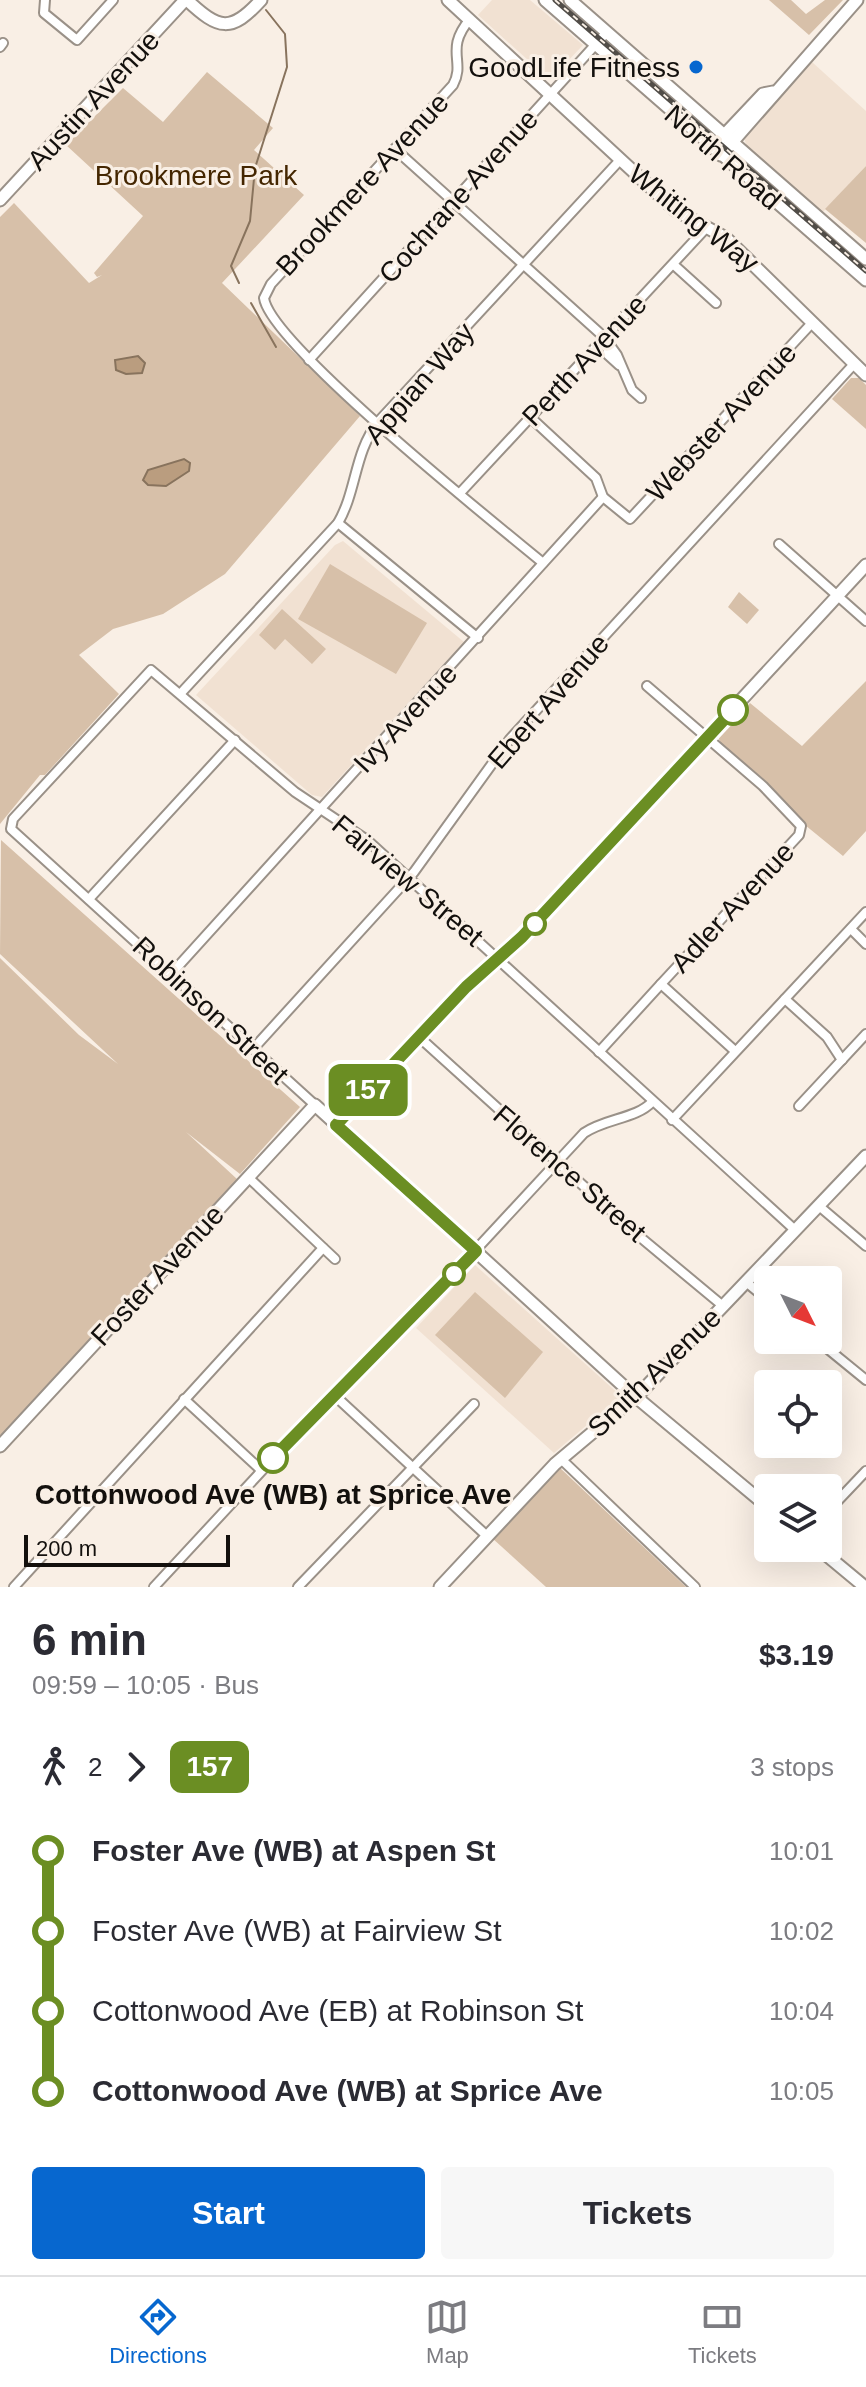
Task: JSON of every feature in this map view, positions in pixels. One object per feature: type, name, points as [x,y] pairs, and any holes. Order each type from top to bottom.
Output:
[{"type":"street","points":[[45,0],[44,13],[77,40],[113,0]]},
{"type":"street","points":[[186,0],[210,20],[225,25],[243,19],[261,0]]},
{"type":"street","name":"Austin Avenue","points":[[0,200],[186,0]]},
{"type":"street","name":"Whiting Way","points":[[448,0],[675,210],[718,231],[759,267],[811,324],[866,375]]},
{"type":"street","name":"North Road","points":[[545,0],[866,280]]},
{"type":"street","name":"North Road","points":[[570,0],[866,259]]},
{"type":"street","points":[[716,151],[763,94],[773,92],[857,0]]},
{"type":"street","name":"Brookmere Avenue","points":[[309,360],[278,328],[265,306],[265,292],[455,82],[455,43],[470,19]]},
{"type":"street","name":"Cochrane Avenue","points":[[309,360],[606,33]]},
{"type":"street","points":[[396,150],[606,340],[608,355],[619,365],[632,390],[641,398]]},
{"type":"street","name":"Appian Way","points":[[181,693],[338,523],[350,500],[361,449],[378,422],[620,160]]},
{"type":"street","name":"Perth Avenue","points":[[460,493],[606,340],[707,227]]},
{"type":"street","points":[[674,265],[716,303]]},
{"type":"street","name":"Webster Avenue","points":[[603,497],[630,519],[811,324]]},
{"type":"street","points":[[309,360],[543,563]]},
{"type":"street","name":"Ebert Avenue","points":[[253,1049],[409,877],[510,739],[854,364]]},
{"type":"street","points":[[530,417],[596,478],[603,497]]},
{"type":"street","name":"Ivy Avenue","points":[[172,973],[603,497]]},
{"type":"street","points":[[338,523],[478,638]]},
{"type":"street","points":[[779,544],[866,621]]},
{"type":"street","points":[[336,1125],[466,987],[499,958],[866,565]]},
{"type":"street","name":"Fairview Street","points":[[13,832],[13,819],[153,670],[295,792],[359,833],[795,1230]]},
{"type":"street","points":[[647,686],[707,738]]},
{"type":"street","name":"Adler Avenue","points":[[599,1052],[801,829],[800,823],[763,786],[707,738]]},
{"type":"street","points":[[89,899],[235,740]]},
{"type":"street","name":"Robinson Street","points":[[13,832],[636,1397],[754,1495]]},
{"type":"street","points":[[672,1120],[866,912]]},
{"type":"street","points":[[851,929],[866,944]]},
{"type":"street","name":"Adler Avenue","points":[[661,984],[735,1051]]},
{"type":"street","points":[[785,999],[827,1037],[842,1060]]},
{"type":"street","points":[[799,1106],[866,1034]]},
{"type":"street","name":"Florence Street","points":[[419,1037],[556,1163],[723,1306]]},
{"type":"street","points":[[154,1587],[333,1394],[408,1323],[556,1163],[598,1124],[639,1113],[652,1102]]},
{"type":"street","name":"Foster Avenue","points":[[0,1446],[315,1105]]},
{"type":"street","name":"Smith Avenue","points":[[440,1587],[561,1459],[636,1397],[866,1156]]},
{"type":"street","points":[[248,1177],[335,1259]]},
{"type":"street","points":[[819,1206],[866,1246]]},
{"type":"street","points":[[14,1587],[323,1248]]},
{"type":"street","points":[[746,1282],[754,1289]]},
{"type":"street","points":[[834,1354],[866,1380]]},
{"type":"street","points":[[333,1394],[487,1536]]},
{"type":"street","points":[[184,1399],[261,1470]]},
{"type":"street","points":[[298,1587],[474,1404]]},
{"type":"street","points":[[561,1459],[695,1587]]},
{"type":"street","points":[[842,1496],[866,1471]]},
{"type":"street","points":[[835,1562],[865,1587]]},
{"type":"shaded area","points":[[492,0],[530,0],[583,45],[550,80],[478,15]]},
{"type":"shaded area","points":[[812,62],[866,111],[866,166],[822,213],[747,147],[744,138]]},
{"type":"shaded area","points":[[138,356],[145,363],[142,373],[126,374],[116,370],[115,360]]},
{"type":"shaded area","points":[[184,459],[190,463],[189,471],[166,486],[148,485],[143,480],[148,470]]},
{"type":"shaded area","points":[[343,541],[464,642],[322,797],[312,795],[196,695],[335,545]]},
{"type":"shaded area","points":[[475,1265],[621,1396],[554,1453],[416,1328]]},
{"type":"green space","points":[[769,0],[791,0],[806,14],[825,0],[843,0],[809,35]]},
{"type":"green space","name":"Brookmere Park","points":[[207,72],[273,128],[254,150],[304,195],[222,283],[360,416],[225,574],[163,614],[113,629],[79,655],[119,694],[45,775],[40,775],[0,824],[0,217],[14,203],[89,283],[102,275],[97,277],[94,273],[143,216],[66,145],[123,88],[163,122]]},
{"type":"green space","points":[[866,166],[866,243],[825,209]]},
{"type":"green space","points":[[851,378],[859,378],[866,385],[866,429],[832,399]]},
{"type":"green space","points":[[330,564],[427,623],[396,674],[298,619]]},
{"type":"green space","points":[[739,592],[759,610],[747,624],[728,607]]},
{"type":"green space","points":[[282,609],[326,649],[312,664],[285,639],[275,650],[259,635]]},
{"type":"green space","points":[[866,681],[866,831],[843,856],[805,825],[769,784],[720,742],[718,736],[750,703],[802,746]]},
{"type":"green space","points":[[1,840],[300,1107],[240,1174],[186,1132],[237,1179],[0,1438],[0,958],[79,1035],[118,1064],[0,954]]},
{"type":"green space","points":[[475,1292],[543,1352],[505,1398],[435,1335]]},
{"type":"green space","points":[[559,1467],[686,1587],[546,1587],[492,1538]]},
{"type":"waterway","points":[[239,283],[231,266],[250,221],[255,168],[287,67],[285,34],[266,10]]},
{"type":"waterway","points":[[251,303],[276,347]]},
{"type":"railway","points":[[555,0],[866,271]]},
{"type":"bus line","name":"157","points":[[273,1458],[476,1251],[336,1125],[466,987],[522,937],[733,710]]},
{"type":"place","name":"GoodLife Fitness","points":[[696,67]]},
{"type":"place","name":"Cottonwood Ave (WB) at Sprice Ave","points":[[273,1458]]}]
